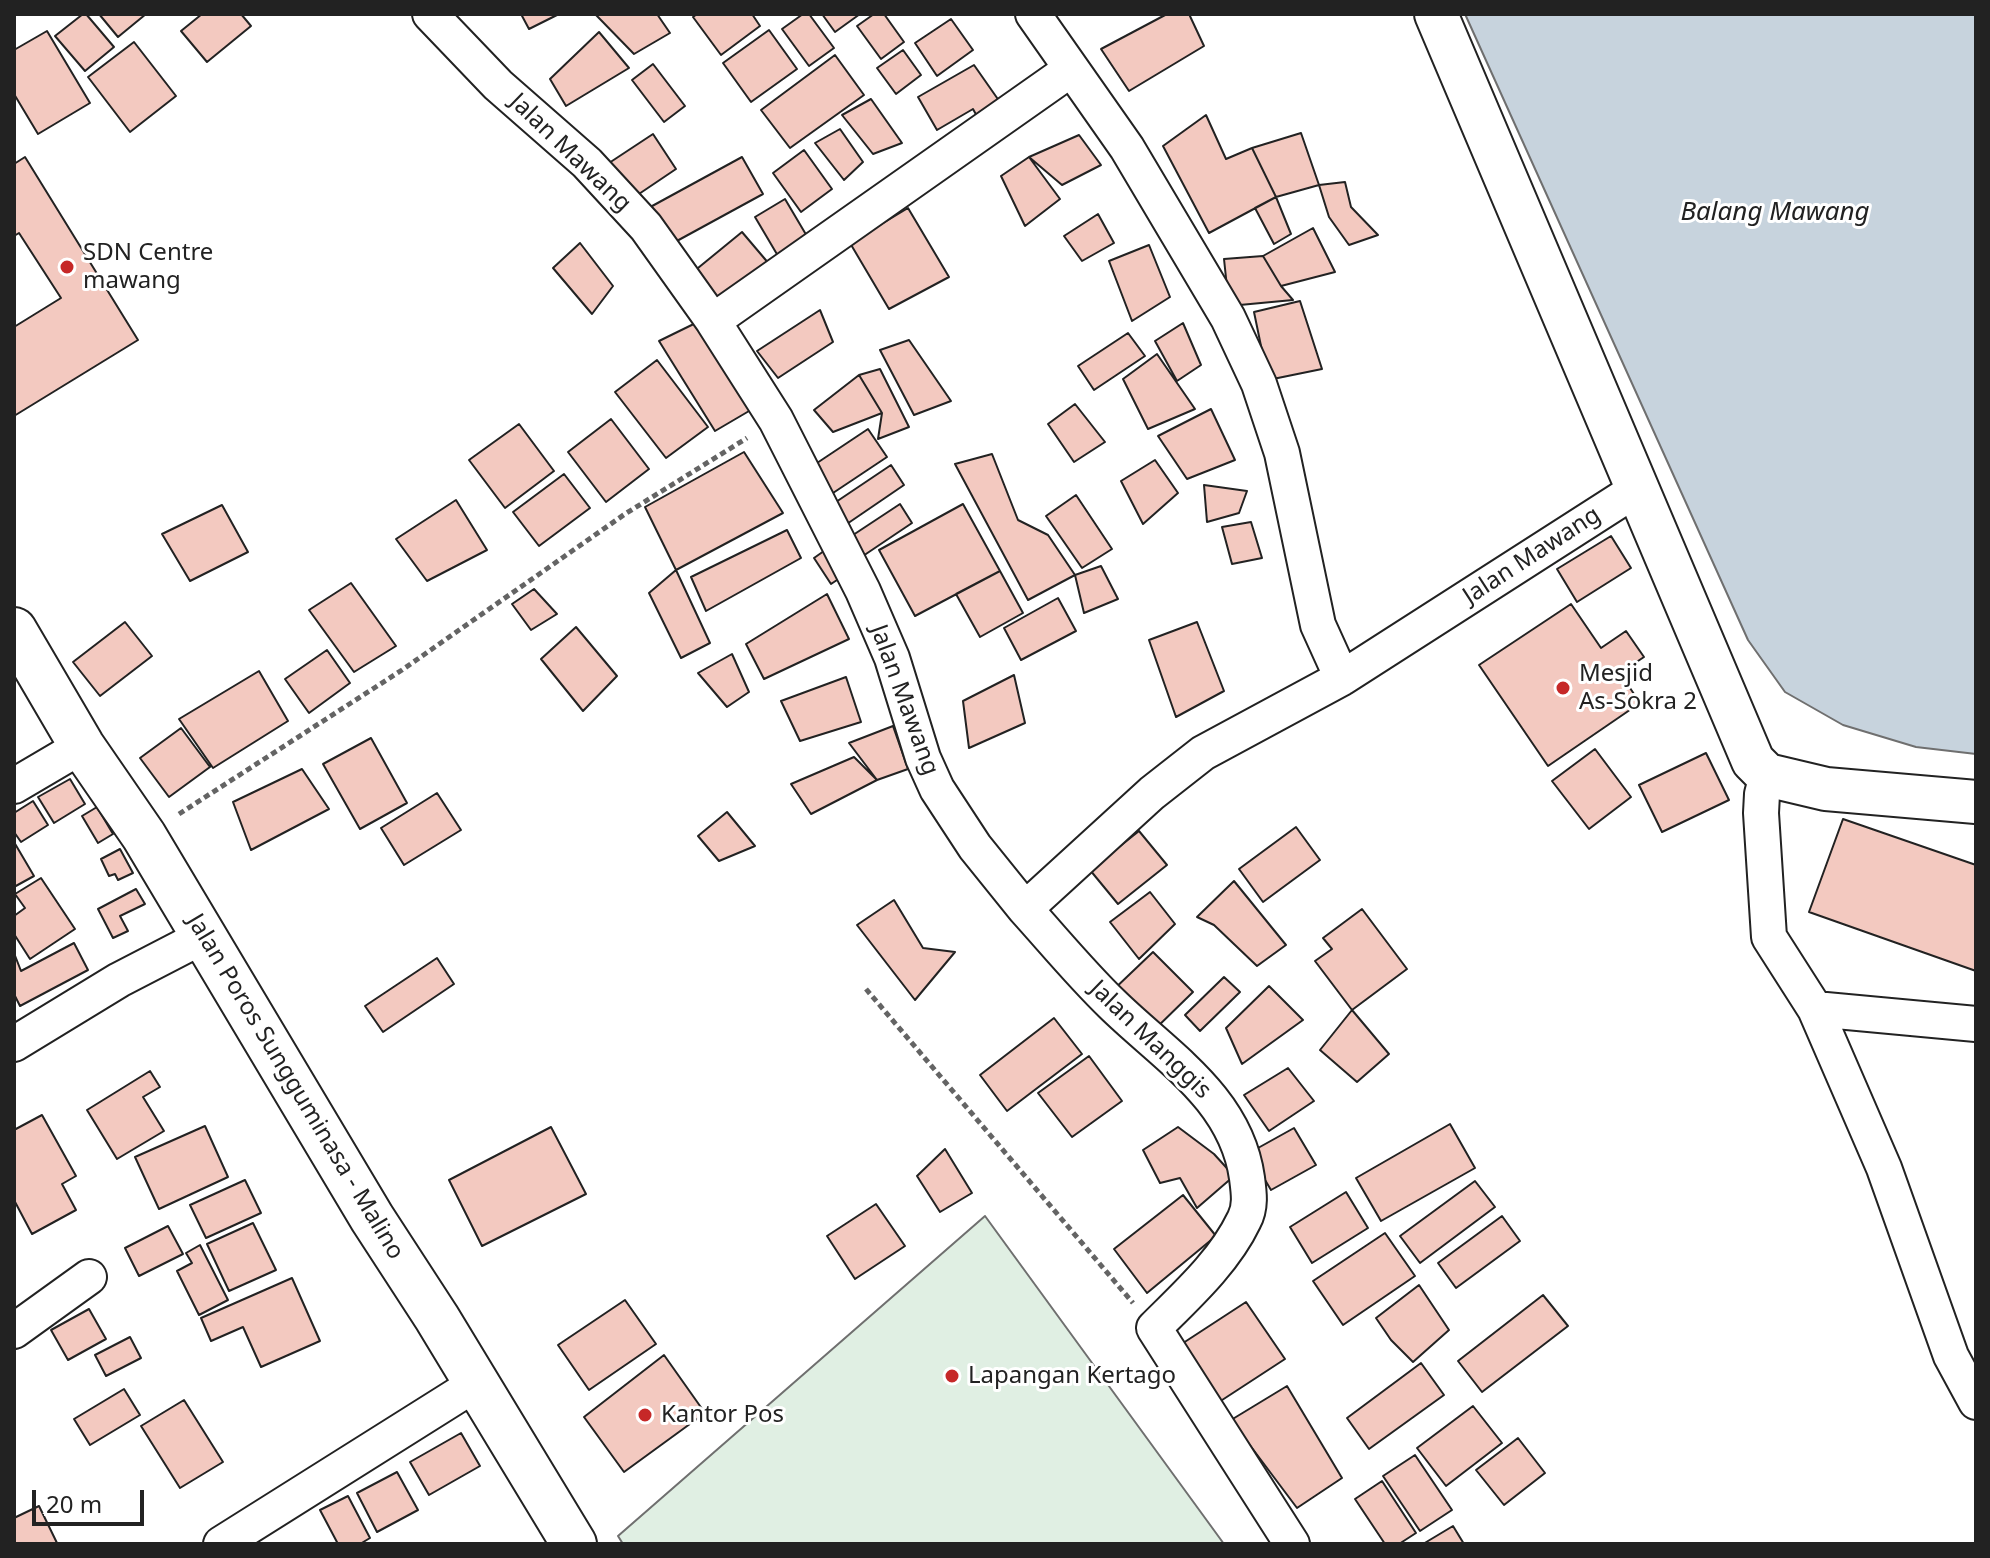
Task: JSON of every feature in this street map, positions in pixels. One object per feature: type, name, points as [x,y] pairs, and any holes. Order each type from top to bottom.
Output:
[{"type":"main road","name":"Jalan Poros Sungguminasa - Malino","points":[[14,630],[82,746],[144,836],[185,944],[372,1218],[574,1544]]},
{"type":"street","name":"Jalan Mawang","points":[[430,14],[498,85],[587,163],[646,227],[713,321],[776,420],[874,615],[902,684],[923,758],[937,789],[975,847],[1025,909],[1177,772],[1203,753],[1342,678],[1637,489]]},
{"type":"street","points":[[1033,14],[1127,148],[1228,318],[1259,384],[1282,453],[1318,625],[1342,678]]},
{"type":"street","points":[[1436,14],[1753,761],[1767,775],[1826,789],[1976,802]]},
{"type":"street","points":[[713,321],[1070,70]]},
{"type":"street","points":[[14,786],[82,746]]},
{"type":"street","points":[[1767,775],[1761,813],[1769,937],[1815,1009],[1884,1168],[1951,1356],[1976,1402]]},
{"type":"street","name":"Jalan Manggis","points":[[1025,909],[1090,982],[1134,1026],[1172,1056],[1213,1099],[1231,1127],[1244,1157],[1250,1200],[1245,1219],[1202,1280],[1154,1328]]},
{"type":"street","points":[[14,1044],[185,944]]},
{"type":"street","points":[[1815,1009],[1976,1024]]},
{"type":"street","points":[[14,1331],[89,1277]]},
{"type":"street","points":[[1154,1328],[1292,1544]]},
{"type":"street","points":[[221,1544],[477,1383]]},
{"type":"path","points":[[144,836],[402,670],[625,514],[776,420]]},
{"type":"path","points":[[866,989],[1154,1328]]},
{"type":"green space","name":"Lapangan Kertago","points":[[985,1216],[1224,1544],[623,1544],[618,1536]]},
{"type":"water","name":"Balang Mawang","points":[[1465,14],[1976,14],[1976,754],[1916,747],[1843,725],[1785,692],[1748,640]]},
{"type":"building","points":[[83,14],[114,47],[85,71],[55,36]]},
{"type":"building","points":[[99,14],[146,14],[118,37]]},
{"type":"building","points":[[202,14],[241,14],[251,26],[207,62],[181,31]]},
{"type":"building","points":[[521,14],[559,14],[529,29]]},
{"type":"building","points":[[657,14],[670,33],[634,54],[596,15]]},
{"type":"building","points":[[697,14],[752,14],[760,26],[721,55],[693,17]]},
{"type":"building","points":[[803,14],[809,14],[834,48],[809,66],[782,29]]},
{"type":"building","points":[[822,14],[860,14],[835,32]]},
{"type":"building","points":[[874,14],[884,14],[904,42],[881,59],[857,26]]},
{"type":"building","points":[[1167,14],[1189,14],[1204,46],[1129,91],[1101,49]]},
{"type":"building","points":[[951,19],[973,50],[937,76],[915,43]]},
{"type":"building","points":[[769,30],[797,69],[751,102],[723,63]]},
{"type":"building","points":[[47,31],[90,103],[38,134],[14,94],[14,50]]},
{"type":"building","points":[[599,32],[629,68],[566,106],[550,79]]},
{"type":"building","points":[[134,42],[176,96],[130,132],[88,77]]},
{"type":"building","points":[[903,50],[921,75],[896,94],[877,68]]},
{"type":"building","points":[[835,55],[864,95],[790,148],[761,110]]},
{"type":"building","points":[[653,64],[685,106],[664,122],[632,80]]},
{"type":"building","points":[[974,65],[1002,105],[979,120],[973,109],[937,130],[918,97]]},
{"type":"building","points":[[871,99],[902,143],[873,154],[842,115]]},
{"type":"building","points":[[1206,115],[1226,159],[1252,148],[1276,197],[1209,233],[1163,146]]},
{"type":"building","points":[[840,129],[863,162],[844,180],[815,143]]},
{"type":"building","points":[[1301,133],[1319,185],[1276,197],[1252,148]]},
{"type":"building","points":[[653,134],[676,169],[630,200],[606,165]]},
{"type":"building","points":[[1079,135],[1101,165],[1062,185],[1029,157]]},
{"type":"building","points":[[804,150],[832,189],[801,212],[773,173]]},
{"type":"building","name":"SDN Centre mawang","points":[[25,157],[138,340],[14,416],[14,327],[61,298],[19,233],[14,236],[14,164]]},
{"type":"building","points":[[742,157],[763,194],[664,248],[643,211]]},
{"type":"building","points":[[1029,157],[1060,199],[1025,226],[1001,176]]},
{"type":"building","points":[[1345,182],[1351,207],[1378,235],[1349,245],[1329,217],[1319,185]]},
{"type":"building","points":[[1276,197],[1291,234],[1274,244],[1255,208]]},
{"type":"building","points":[[785,199],[811,243],[781,261],[755,217]]},
{"type":"building","points":[[908,208],[949,277],[889,309],[850,243]]},
{"type":"building","points":[[1098,214],[1114,243],[1082,261],[1064,236]]},
{"type":"building","points":[[1313,228],[1335,272],[1281,286],[1263,256]]},
{"type":"building","points":[[742,232],[770,265],[715,311],[687,277]]},
{"type":"building","points":[[580,243],[613,286],[592,314],[553,268]]},
{"type":"building","points":[[1149,245],[1170,297],[1132,321],[1109,261]]},
{"type":"building","points":[[1263,256],[1293,300],[1229,306],[1224,259]]},
{"type":"building","points":[[1300,301],[1322,369],[1268,380],[1254,312]]},
{"type":"building","points":[[820,310],[833,342],[778,378],[757,351]]},
{"type":"building","points":[[708,317],[761,404],[715,431],[659,341]]},
{"type":"building","points":[[1183,323],[1201,365],[1177,381],[1155,341]]},
{"type":"building","points":[[1128,333],[1145,356],[1094,390],[1078,366]]},
{"type":"building","points":[[909,340],[951,401],[914,415],[880,350]]},
{"type":"building","points":[[1157,354],[1195,409],[1148,429],[1123,379]]},
{"type":"building","points":[[657,360],[708,427],[666,458],[615,392]]},
{"type":"building","points":[[880,369],[909,427],[878,439],[882,413],[859,375]]},
{"type":"building","points":[[859,375],[882,413],[833,432],[814,410]]},
{"type":"building","points":[[1075,404],[1105,442],[1074,462],[1048,424]]},
{"type":"building","points":[[1211,409],[1235,460],[1187,479],[1158,436]]},
{"type":"building","points":[[611,419],[649,469],[606,502],[568,452]]},
{"type":"building","points":[[519,424],[554,471],[505,508],[469,460]]},
{"type":"building","points":[[868,429],[887,457],[824,499],[805,471]]},
{"type":"building","points":[[744,452],[783,513],[676,570],[645,507]]},
{"type":"building","points":[[992,454],[1018,520],[1048,535],[1075,575],[1028,600],[955,464]]},
{"type":"building","points":[[1155,460],[1178,493],[1143,524],[1121,481]]},
{"type":"building","points":[[891,465],[904,485],[841,528],[827,508]]},
{"type":"building","points":[[564,474],[590,508],[539,546],[513,512]]},
{"type":"building","points":[[1204,485],[1247,491],[1239,513],[1207,522]]},
{"type":"building","points":[[1076,495],[1112,549],[1082,568],[1046,516]]},
{"type":"building","points":[[456,500],[487,550],[427,581],[396,539]]},
{"type":"building","points":[[900,504],[912,523],[860,558],[847,539]]},
{"type":"building","points":[[963,504],[1000,571],[915,616],[879,550]]},
{"type":"building","points":[[222,505],[248,552],[190,581],[162,534]]},
{"type":"building","points":[[1251,522],[1262,558],[1232,564],[1222,527]]},
{"type":"building","points":[[787,530],[801,558],[706,611],[691,577]]},
{"type":"building","points":[[1611,536],[1631,568],[1577,602],[1557,569]]},
{"type":"building","points":[[831,546],[849,572],[831,584],[814,558]]},
{"type":"building","points":[[1101,566],[1118,599],[1084,613],[1075,575]]},
{"type":"building","points":[[676,570],[710,643],[681,658],[649,593]]},
{"type":"building","points":[[1000,571],[1023,613],[980,637],[956,594]]},
{"type":"building","points":[[351,583],[396,646],[354,672],[309,610]]},
{"type":"building","points":[[534,589],[557,614],[531,630],[512,604]]},
{"type":"building","points":[[827,594],[849,639],[764,679],[746,644]]},
{"type":"building","points":[[1058,598],[1076,631],[1021,660],[1004,628]]},
{"type":"building","name":"Mesjid As-Sokra 2","points":[[1571,604],[1601,648],[1626,631],[1644,657],[1620,673],[1640,703],[1548,766],[1479,665]]},
{"type":"building","points":[[125,622],[152,656],[100,696],[73,662]]},
{"type":"building","points":[[1197,622],[1224,691],[1176,717],[1149,640]]},
{"type":"building","points":[[576,627],[617,676],[583,711],[541,659]]},
{"type":"building","points":[[327,650],[350,683],[309,713],[285,679]]},
{"type":"building","points":[[732,654],[749,692],[727,707],[698,673]]},
{"type":"building","points":[[259,671],[288,721],[213,768],[179,719]]},
{"type":"building","points":[[1014,675],[1025,723],[969,748],[963,701]]},
{"type":"building","points":[[846,677],[861,722],[800,741],[781,701]]},
{"type":"building","points":[[893,726],[908,769],[877,780],[849,743]]},
{"type":"building","points":[[181,728],[210,767],[169,797],[140,758]]},
{"type":"building","points":[[371,738],[407,803],[360,829],[323,764]]},
{"type":"building","points":[[1595,749],[1631,797],[1589,829],[1552,781]]},
{"type":"building","points":[[1706,753],[1729,800],[1662,832],[1639,785]]},
{"type":"building","points":[[854,757],[877,780],[811,814],[791,784]]},
{"type":"building","points":[[302,769],[329,809],[251,850],[233,802]]},
{"type":"building","points":[[70,779],[85,804],[54,823],[38,797]]},
{"type":"building","points":[[437,793],[461,830],[404,865],[381,828]]},
{"type":"building","points":[[33,801],[48,825],[21,842],[14,832],[14,813]]},
{"type":"building","points":[[97,807],[113,834],[98,843],[82,816]]},
{"type":"building","points":[[727,812],[755,846],[719,861],[698,836]]},
{"type":"building","points":[[1843,819],[1976,865],[1976,971],[1809,912]]},
{"type":"building","points":[[1296,827],[1320,860],[1263,902],[1239,869]]},
{"type":"building","points":[[1139,831],[1167,865],[1118,904],[1090,870]]},
{"type":"building","points":[[14,842],[34,876],[14,887]]},
{"type":"building","points":[[120,849],[133,873],[118,880],[115,874],[109,876],[101,859]]},
{"type":"building","points":[[41,878],[75,929],[30,959],[14,934],[14,916],[25,908],[15,894]]},
{"type":"building","points":[[1234,881],[1286,945],[1257,966],[1214,925],[1197,917]]},
{"type":"building","points":[[136,889],[145,904],[120,916],[128,931],[113,938],[98,909]]},
{"type":"building","points":[[1150,892],[1175,924],[1139,959],[1110,922]]},
{"type":"building","points":[[894,900],[923,948],[955,952],[915,1000],[857,925]]},
{"type":"building","points":[[1362,909],[1407,969],[1352,1010],[1315,961],[1332,949],[1323,938]]},
{"type":"building","points":[[74,943],[88,970],[20,1006],[14,994],[14,953],[21,971]]},
{"type":"building","points":[[1153,952],[1193,992],[1150,1034],[1110,993]]},
{"type":"building","points":[[437,958],[454,984],[383,1032],[365,1006]]},
{"type":"building","points":[[1224,977],[1240,992],[1200,1031],[1185,1015]]},
{"type":"building","points":[[1269,986],[1303,1020],[1242,1064],[1226,1028]]},
{"type":"building","points":[[1352,1010],[1389,1054],[1357,1082],[1320,1050]]},
{"type":"building","points":[[1054,1018],[1082,1054],[1007,1111],[980,1075]]},
{"type":"building","points":[[1089,1056],[1122,1101],[1072,1137],[1038,1093]]},
{"type":"building","points":[[1288,1068],[1314,1101],[1269,1131],[1244,1095]]},
{"type":"building","points":[[150,1071],[160,1087],[143,1097],[164,1131],[117,1159],[87,1110]]},
{"type":"building","points":[[42,1115],[76,1176],[62,1184],[76,1210],[32,1234],[14,1200],[14,1130]]},
{"type":"building","points":[[1450,1124],[1475,1168],[1381,1221],[1356,1178]]},
{"type":"building","points":[[205,1126],[228,1177],[159,1209],[135,1157]]},
{"type":"building","points":[[551,1127],[586,1194],[482,1246],[449,1180]]},
{"type":"building","points":[[1178,1127],[1214,1154],[1234,1176],[1197,1208],[1180,1178],[1160,1183],[1143,1150]]},
{"type":"building","points":[[1294,1128],[1316,1165],[1271,1190],[1249,1153]]},
{"type":"building","points":[[945,1149],[972,1193],[940,1212],[917,1176]]},
{"type":"building","points":[[245,1180],[261,1213],[206,1238],[190,1205]]},
{"type":"building","points":[[1475,1181],[1495,1207],[1420,1263],[1400,1236]]},
{"type":"building","points":[[1346,1192],[1368,1228],[1312,1263],[1290,1227]]},
{"type":"building","points":[[1183,1195],[1216,1236],[1147,1293],[1114,1249]]},
{"type":"building","points":[[876,1204],[905,1246],[855,1279],[827,1236]]},
{"type":"building","points":[[1502,1216],[1520,1241],[1456,1288],[1438,1263]]},
{"type":"building","points":[[253,1223],[276,1270],[229,1291],[207,1244]]},
{"type":"building","points":[[168,1226],[183,1254],[139,1276],[125,1248]]},
{"type":"building","points":[[1385,1233],[1415,1276],[1343,1325],[1313,1281]]},
{"type":"building","points":[[200,1245],[228,1300],[199,1315],[177,1271],[192,1263],[186,1253]]},
{"type":"building","points":[[292,1278],[320,1341],[261,1367],[243,1327],[211,1341],[201,1318]]},
{"type":"building","points":[[1419,1285],[1449,1330],[1413,1362],[1391,1340],[1376,1318]]},
{"type":"building","points":[[1543,1295],[1568,1326],[1482,1392],[1458,1361]]},
{"type":"building","points":[[625,1300],[656,1344],[589,1390],[558,1345]]},
{"type":"building","points":[[1246,1302],[1285,1359],[1216,1404],[1177,1347]]},
{"type":"building","points":[[89,1309],[106,1339],[68,1360],[51,1330]]},
{"type":"building","points":[[130,1337],[141,1358],[106,1376],[95,1355]]},
{"type":"building","name":"Kantor Pos","points":[[664,1355],[705,1413],[624,1472],[584,1417]]},
{"type":"building","points":[[1421,1363],[1444,1395],[1369,1449],[1347,1418]]},
{"type":"building","points":[[1287,1386],[1342,1478],[1297,1508],[1231,1420]]},
{"type":"building","points":[[124,1389],[140,1415],[90,1445],[74,1419]]},
{"type":"building","points":[[184,1400],[223,1462],[180,1488],[141,1426]]},
{"type":"building","points":[[1473,1406],[1502,1443],[1446,1486],[1417,1448]]},
{"type":"building","points":[[461,1433],[480,1466],[429,1495],[410,1462]]},
{"type":"building","points":[[1518,1438],[1545,1473],[1504,1505],[1476,1470]]},
{"type":"building","points":[[1415,1455],[1452,1510],[1420,1531],[1383,1476]]},
{"type":"building","points":[[397,1472],[418,1510],[377,1532],[357,1493]]},
{"type":"building","points":[[1382,1481],[1416,1533],[1399,1544],[1385,1544],[1355,1499]]},
{"type":"building","points":[[348,1496],[370,1538],[360,1544],[338,1544],[320,1510]]},
{"type":"building","points":[[39,1506],[57,1543],[14,1544],[14,1518]]},
{"type":"building","points":[[1453,1526],[1464,1544],[1423,1544]]},
{"type":"place","name":"SDN Centre mawang","points":[[67,267]]},
{"type":"place","name":"Mesjid As-Sokra 2","points":[[1563,688]]},
{"type":"place","name":"Lapangan Kertago","points":[[952,1376]]},
{"type":"place","name":"Kantor Pos","points":[[645,1415]]}]
